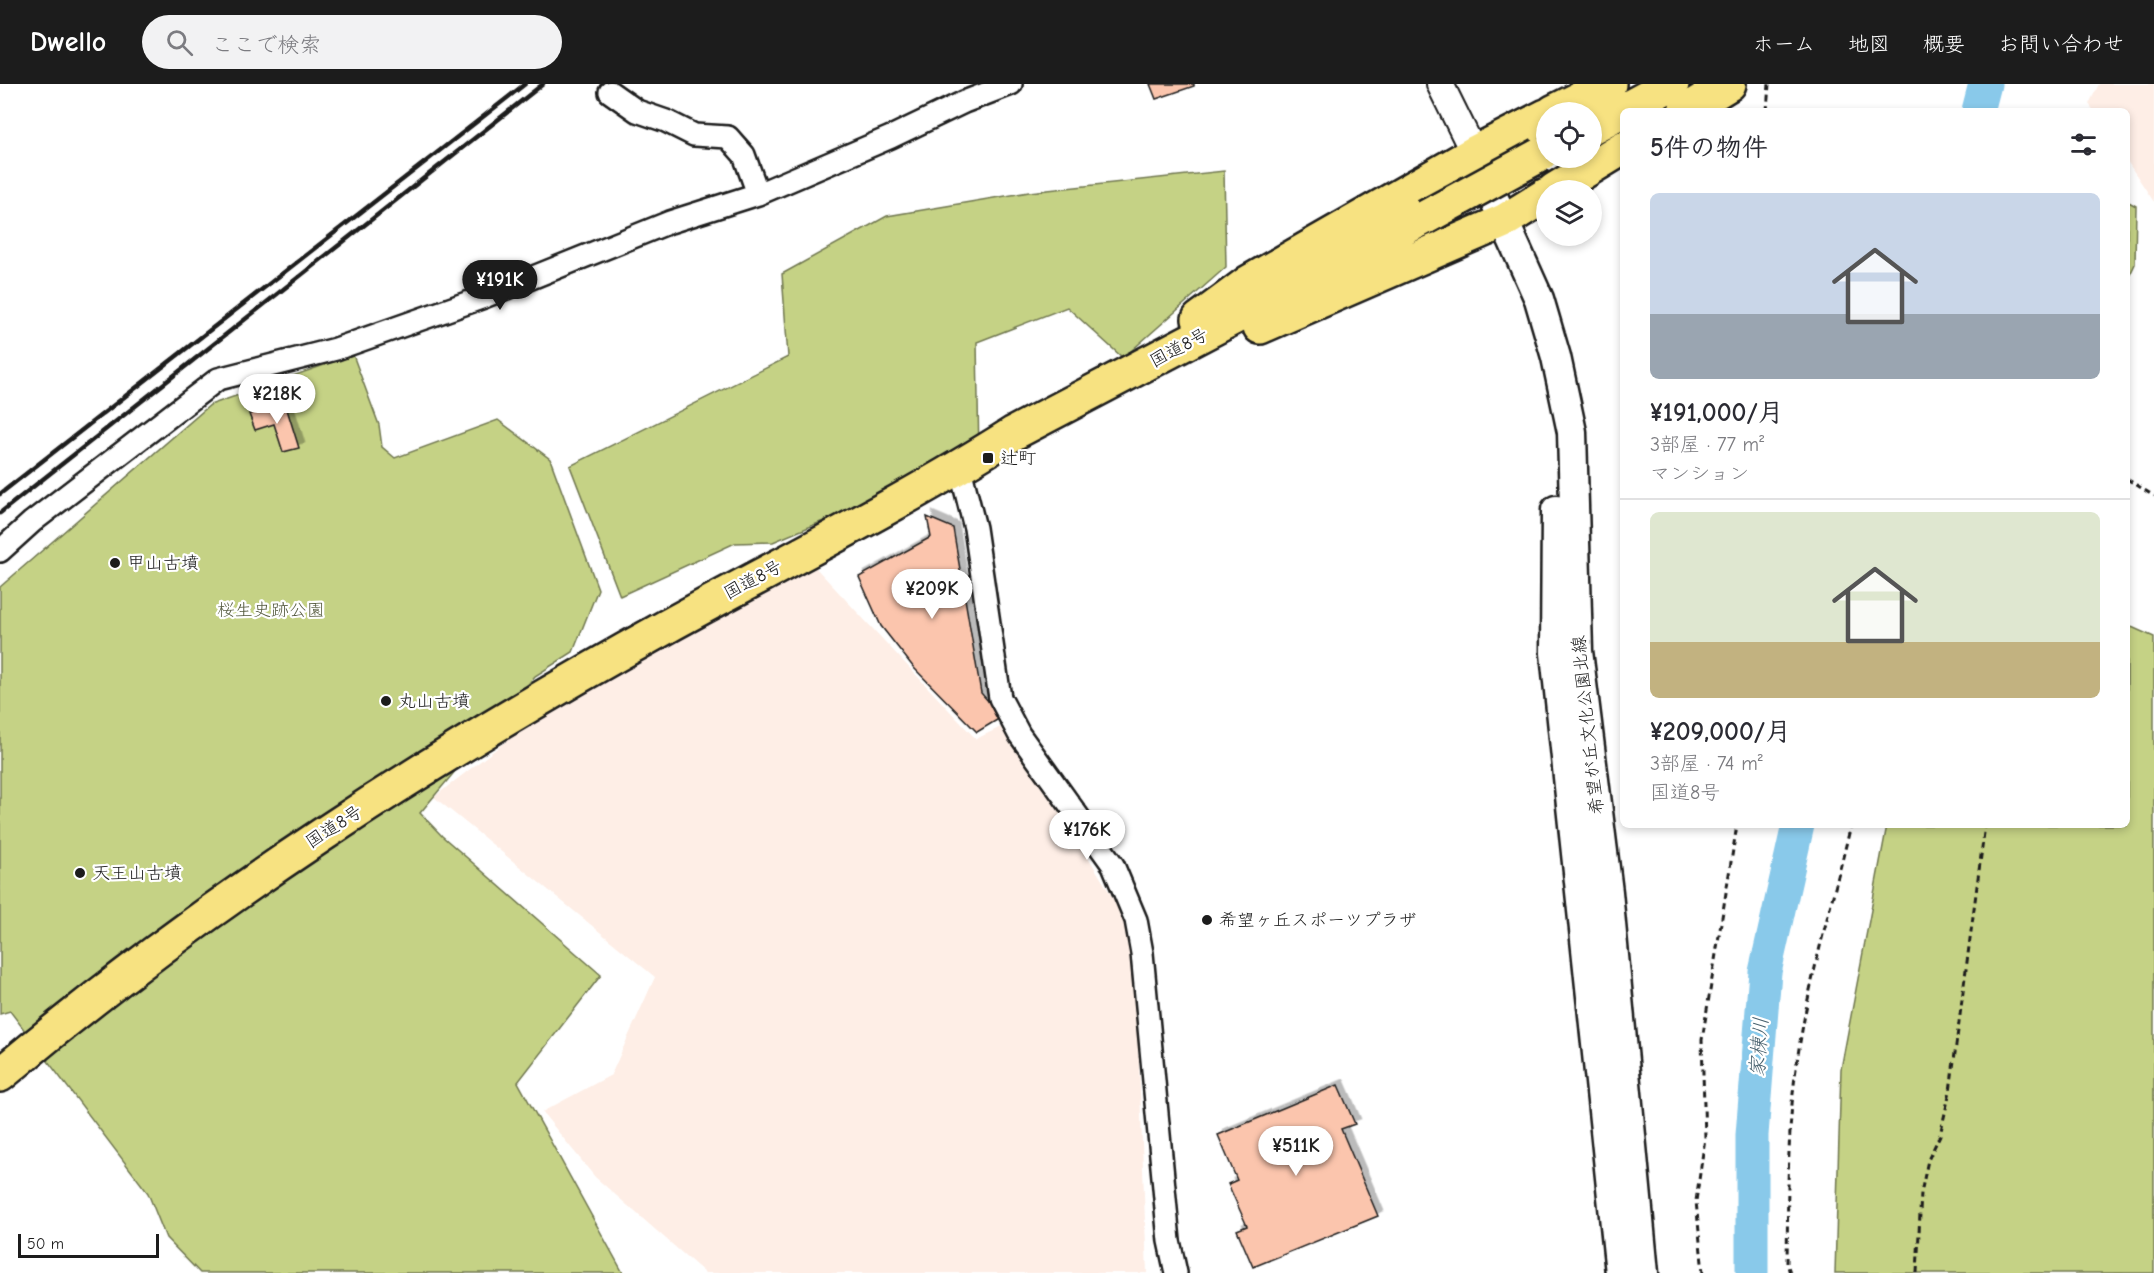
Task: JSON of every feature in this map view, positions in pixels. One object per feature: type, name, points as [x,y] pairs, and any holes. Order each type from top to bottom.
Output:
[{"type":"highway","points":[[1572,102],[1609,84]]},
{"type":"highway","points":[[1627,108],[1672,84]]},
{"type":"highway","points":[[1690,108],[1729,84]]},
{"type":"highway","points":[[1602,122],[1620,112]]},
{"type":"highway","points":[[1157,359],[1197,321],[1248,282],[1474,153],[1536,121]]},
{"type":"highway","points":[[1570,180],[1620,150]]},
{"type":"highway","name":"国道8号","points":[[0,1075],[161,947],[313,839],[538,700],[665,628],[960,468],[1014,433],[1536,157]]},
{"type":"highway","points":[[1157,359],[1252,331],[1504,221],[1536,201]]},
{"type":"main road","name":"希望が丘文化公園北線","points":[[1474,153],[1539,299],[1556,357],[1572,432],[1578,651],[1608,892],[1644,1273]]},
{"type":"main road","name":"希望が丘文化公園北線","points":[[1556,357],[1555,653],[1620,1273]]},
{"type":"street","points":[[0,551],[32,522],[218,379],[336,349],[484,297],[670,222],[758,194],[891,137],[964,102],[1011,84]]},
{"type":"street","points":[[1440,84],[1474,153]]},
{"type":"street","points":[[610,92],[637,111],[694,135],[728,137],[744,155],[758,194]]},
{"type":"street","points":[[960,468],[975,528],[1000,698],[1019,734],[1113,865],[1136,920],[1142,952],[1169,1241],[1176,1273]]},
{"type":"path","points":[[1767,108],[1769,84]]},
{"type":"path","points":[[2130,481],[2154,496]]},
{"type":"path","points":[[1703,1273],[1696,1201],[1705,1138],[1702,1040],[1737,828]]},
{"type":"path","points":[[1790,1273],[1787,1263],[1789,1149],[1796,1063],[1807,1005],[1850,828]]},
{"type":"path","points":[[1917,1273],[1921,1193],[1928,1160],[1940,1135],[1950,1091],[1984,828]]},
{"type":"shaded area","points":[[2099,84],[2154,84],[2154,202],[2130,166],[2130,108],[2092,108],[2089,104]]},
{"type":"shaded area","points":[[815,567],[976,739],[1007,724],[1124,916],[1135,959],[1147,1273],[705,1273],[595,1177],[542,1112],[611,1075],[655,977],[434,797],[540,715],[761,593]]},
{"type":"green space","points":[[1224,171],[1226,267],[1123,358],[1067,307],[977,342],[979,456],[773,542],[735,543],[620,596],[570,466],[788,357],[782,274],[887,216],[1029,192]]},
{"type":"green space","points":[[2130,203],[2136,206],[2135,264],[2130,275]]},
{"type":"green space","name":"桜生史跡公園","points":[[353,355],[379,425],[382,447],[395,458],[498,420],[550,459],[598,589],[573,652],[535,676],[420,813],[442,836],[601,975],[518,1082],[623,1273],[200,1273],[166,1238],[148,1193],[10,1011],[0,1014],[0,587],[210,405]]},
{"type":"green space","points":[[2130,626],[2154,637],[2154,1273],[1835,1273],[1841,1069],[1886,828],[2130,828]]},
{"type":"building","points":[[1150,84],[1194,84],[1194,86],[1156,99]]},
{"type":"building","points":[[285,403],[299,448],[283,452],[274,424],[255,430],[249,414]]},
{"type":"building","points":[[927,517],[953,528],[981,693],[1002,717],[977,732],[914,668],[881,626],[859,577],[931,537]]},
{"type":"building","points":[[1338,1085],[1355,1124],[1341,1129],[1378,1216],[1253,1267],[1237,1230],[1247,1226],[1228,1184],[1237,1180],[1218,1135]]},
{"type":"waterway","name":"家棟川","points":[[1979,108],[1985,84]]},
{"type":"waterway","name":"家棟川","points":[[1752,1273],[1752,1135],[1765,972],[1797,828]]},
{"type":"railway","points":[[0,494],[525,84]]},
{"type":"railway","points":[[0,513],[543,84]]},
{"type":"place","name":"辻町","points":[[988,458]]},
{"type":"place","name":"甲山古墳","points":[[115,563]]},
{"type":"place","name":"丸山古墳","points":[[386,701]]},
{"type":"place","name":"天王山古墳","points":[[80,873]]},
{"type":"place","name":"希望ヶ丘スポーツプラザ","points":[[1207,920]]}]
